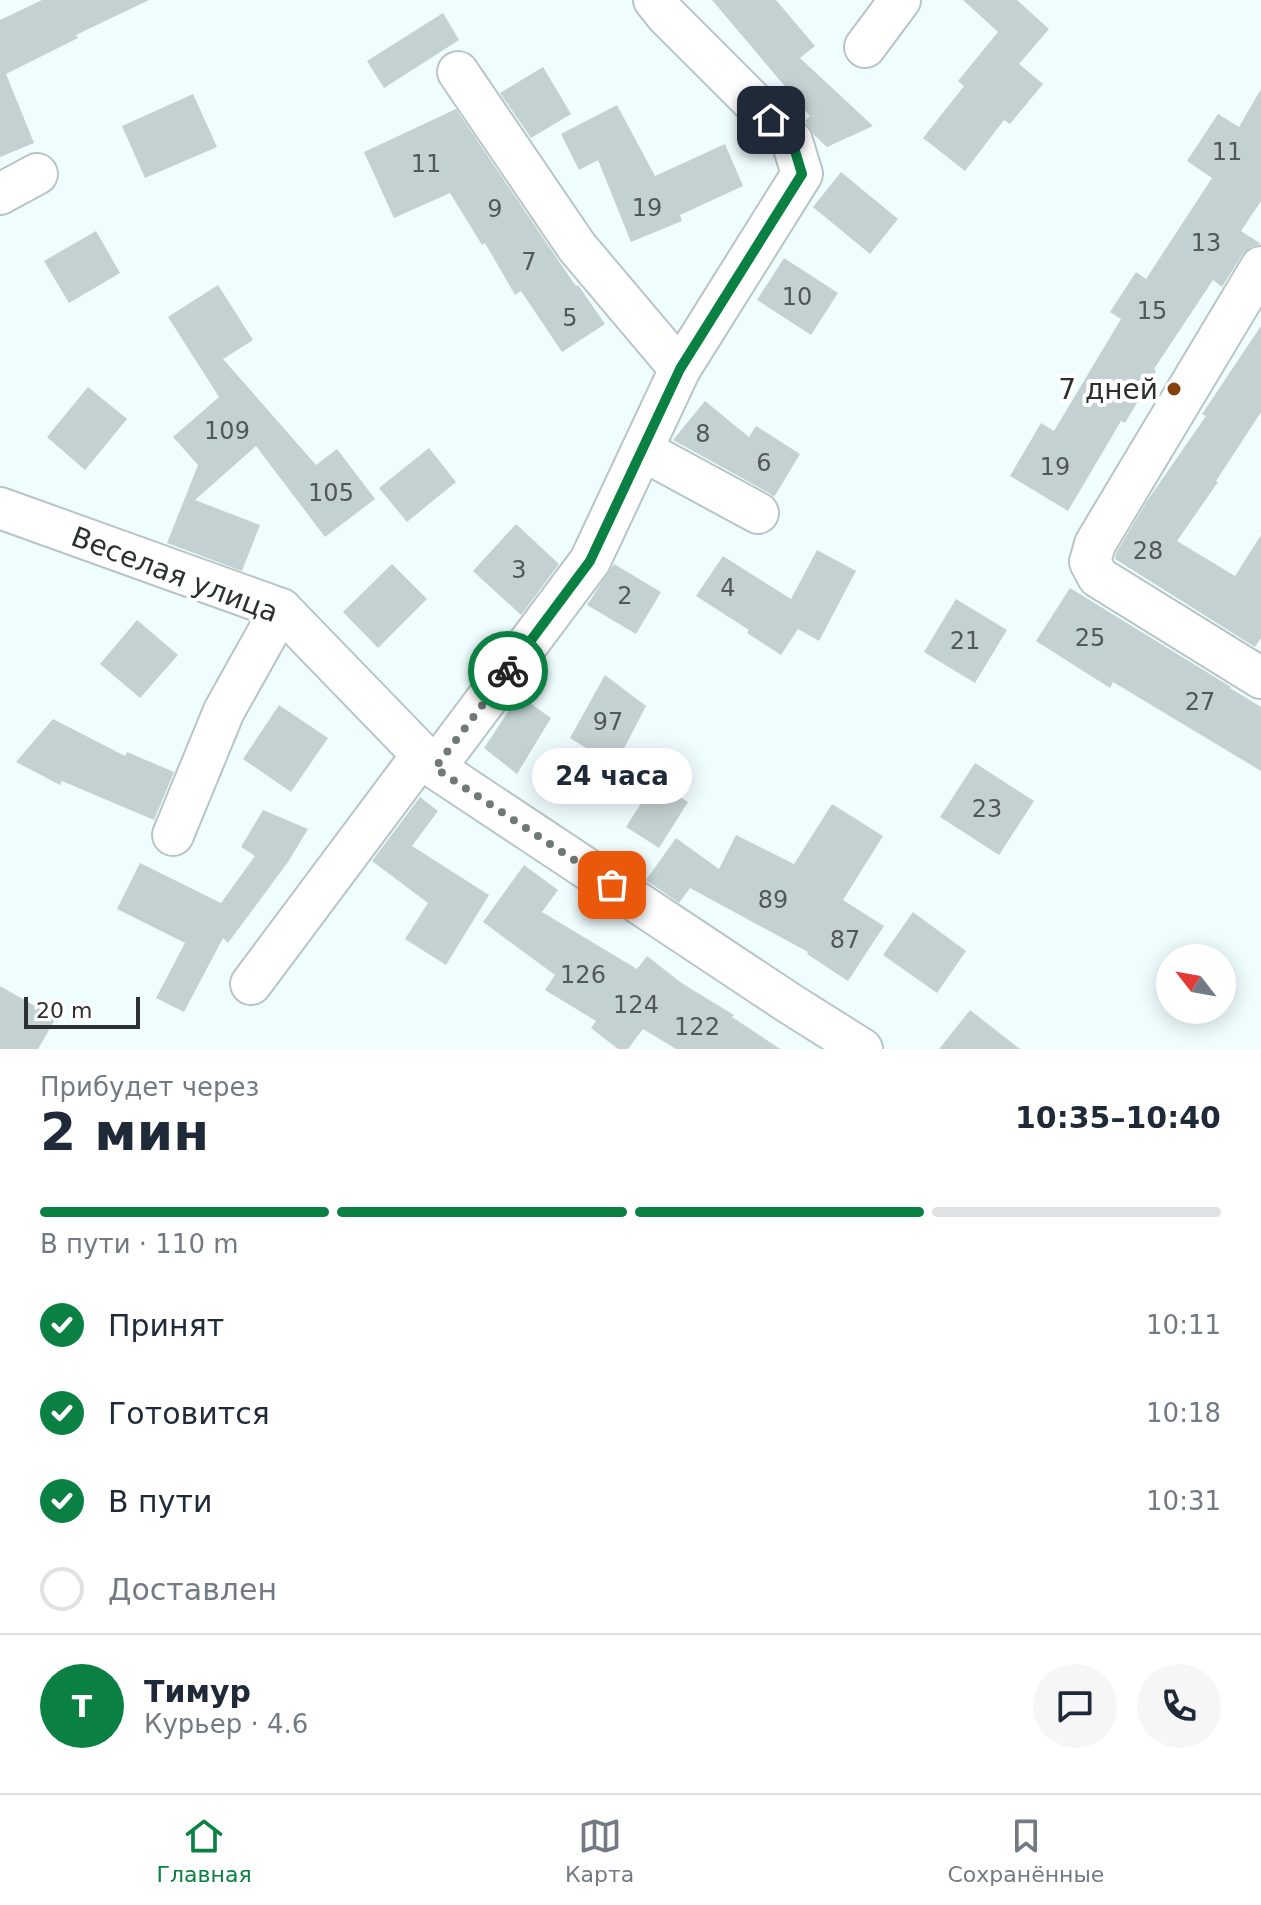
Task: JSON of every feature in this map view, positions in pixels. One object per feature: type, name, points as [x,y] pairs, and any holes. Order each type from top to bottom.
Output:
[{"type":"street","points":[[251,984],[590,561],[680,369],[802,174],[792,141],[654,0]]},
{"type":"street","points":[[865,47],[900,0]]},
{"type":"street","points":[[458,72],[577,247],[680,369]]},
{"type":"street","points":[[0,194],[37,174]]},
{"type":"street","points":[[1261,267],[1095,544],[1090,562],[1098,577],[1261,678]]},
{"type":"street","points":[[642,450],[758,513]]},
{"type":"street","name":"Веселая улица","points":[[0,508],[281,609],[429,762],[862,1049]]},
{"type":"street","points":[[173,835],[224,711],[281,609]]},
{"type":"building","points":[[42,0],[149,0],[76,35],[78,38],[6,74],[34,143],[0,157],[0,20]]},
{"type":"building","points":[[712,0],[776,0],[815,46],[800,58],[873,126],[827,147],[805,121],[810,116]]},
{"type":"building","points":[[963,0],[1017,0],[1049,29],[1019,64],[1043,84],[1010,124],[1004,120],[965,171],[923,138],[964,86],[958,81],[998,32]]},
{"type":"building","points":[[443,13],[459,40],[384,88],[367,61]]},
{"type":"building","points":[[543,67],[571,114],[531,138],[500,93]]},
{"type":"building","points":[[1261,89],[1261,201],[1241,231],[1261,244],[1251,247],[1242,255],[1222,287],[1213,280],[1154,369],[1156,371],[1125,423],[1121,421],[1068,511],[1010,476],[1041,423],[1054,431],[1121,319],[1110,312],[1136,272],[1146,279],[1212,178],[1187,161],[1218,114],[1239,127]]},
{"type":"building","points":[[193,94],[217,147],[145,178],[122,126]]},
{"type":"building","points":[[617,105],[655,176],[725,144],[743,186],[680,215],[682,221],[631,242],[598,160],[579,170],[561,134]]},
{"type":"building","points":[[456,109],[605,324],[562,352],[521,291],[515,295],[485,243],[482,245],[450,193],[394,218],[364,152]]},
{"type":"building","points":[[841,172],[898,219],[870,254],[813,207]]},
{"type":"building","points":[[96,231],[120,273],[69,303],[44,261]]},
{"type":"building","points":[[784,258],[838,293],[811,335],[757,300]]},
{"type":"building","points":[[218,285],[253,340],[223,359],[316,465],[337,449],[375,499],[325,537],[256,446],[195,500],[260,525],[242,571],[167,543],[198,465],[173,437],[219,397],[168,317]]},
{"type":"building","points":[[1261,326],[1261,412],[1177,541],[1235,576],[1261,535],[1261,638],[1255,647],[1115,559],[1147,501],[1206,416],[1202,414]]},
{"type":"building","points":[[88,387],[127,419],[85,470],[47,437]]},
{"type":"building","points":[[705,401],[749,437],[756,426],[800,454],[774,497],[673,440]]},
{"type":"building","points":[[429,448],[456,482],[407,522],[379,488]]},
{"type":"building","points":[[516,524],[559,564],[521,615],[473,571]]},
{"type":"building","points":[[817,550],[856,571],[819,641],[798,629],[781,655],[696,596],[723,556],[791,599]]},
{"type":"building","points":[[392,564],[427,599],[378,648],[343,612]]},
{"type":"building","points":[[614,564],[661,592],[636,634],[587,605]]},
{"type":"building","points":[[1070,588],[1261,707],[1261,771],[1113,682],[1110,688],[1036,641]]},
{"type":"building","points":[[956,599],[1007,630],[975,683],[924,652]]},
{"type":"building","points":[[137,620],[178,655],[140,698],[100,664]]},
{"type":"building","points":[[605,675],[646,706],[615,766],[570,738]]},
{"type":"building","points":[[519,695],[551,718],[517,774],[484,748]]},
{"type":"building","points":[[279,705],[328,738],[291,792],[243,759]]},
{"type":"building","points":[[53,719],[125,756],[127,752],[174,772],[154,820],[62,781],[60,785],[16,762]]},
{"type":"building","points":[[975,763],[1034,801],[999,855],[940,817]]},
{"type":"building","points":[[655,781],[688,802],[659,848],[626,827]]},
{"type":"building","points":[[420,797],[438,811],[412,846],[489,895],[446,965],[405,939],[428,903],[372,861]]},
{"type":"building","points":[[832,804],[883,836],[843,900],[884,926],[848,981],[808,952],[690,888],[679,903],[646,880],[676,838],[719,869],[736,835],[794,864]]},
{"type":"building","points":[[263,810],[308,829],[288,862],[228,943],[223,938],[184,1012],[156,998],[185,943],[117,909],[140,863],[221,903],[255,856],[241,847]]},
{"type":"building","points":[[524,865],[558,890],[542,912],[637,969],[647,956],[780,1049],[676,1049],[643,1029],[628,1049],[618,1049],[591,1028],[596,1021],[545,990],[555,975],[483,922]]},
{"type":"building","points":[[913,912],[966,951],[937,993],[883,955]]},
{"type":"building","points":[[0,986],[56,1018],[38,1049],[0,1049]]},
{"type":"building","points":[[970,1010],[1020,1049],[939,1049]]},
{"type":"way so far","points":[[508,671],[435,768],[612,885]]},
{"type":"place","name":"7 дней","points":[[1174,389]]},
{"type":"place","name":"24 часа","points":[[612,885]]},
{"type":"route","points":[[508,671],[590,561],[680,369],[802,174],[792,141],[771,120]]}]
